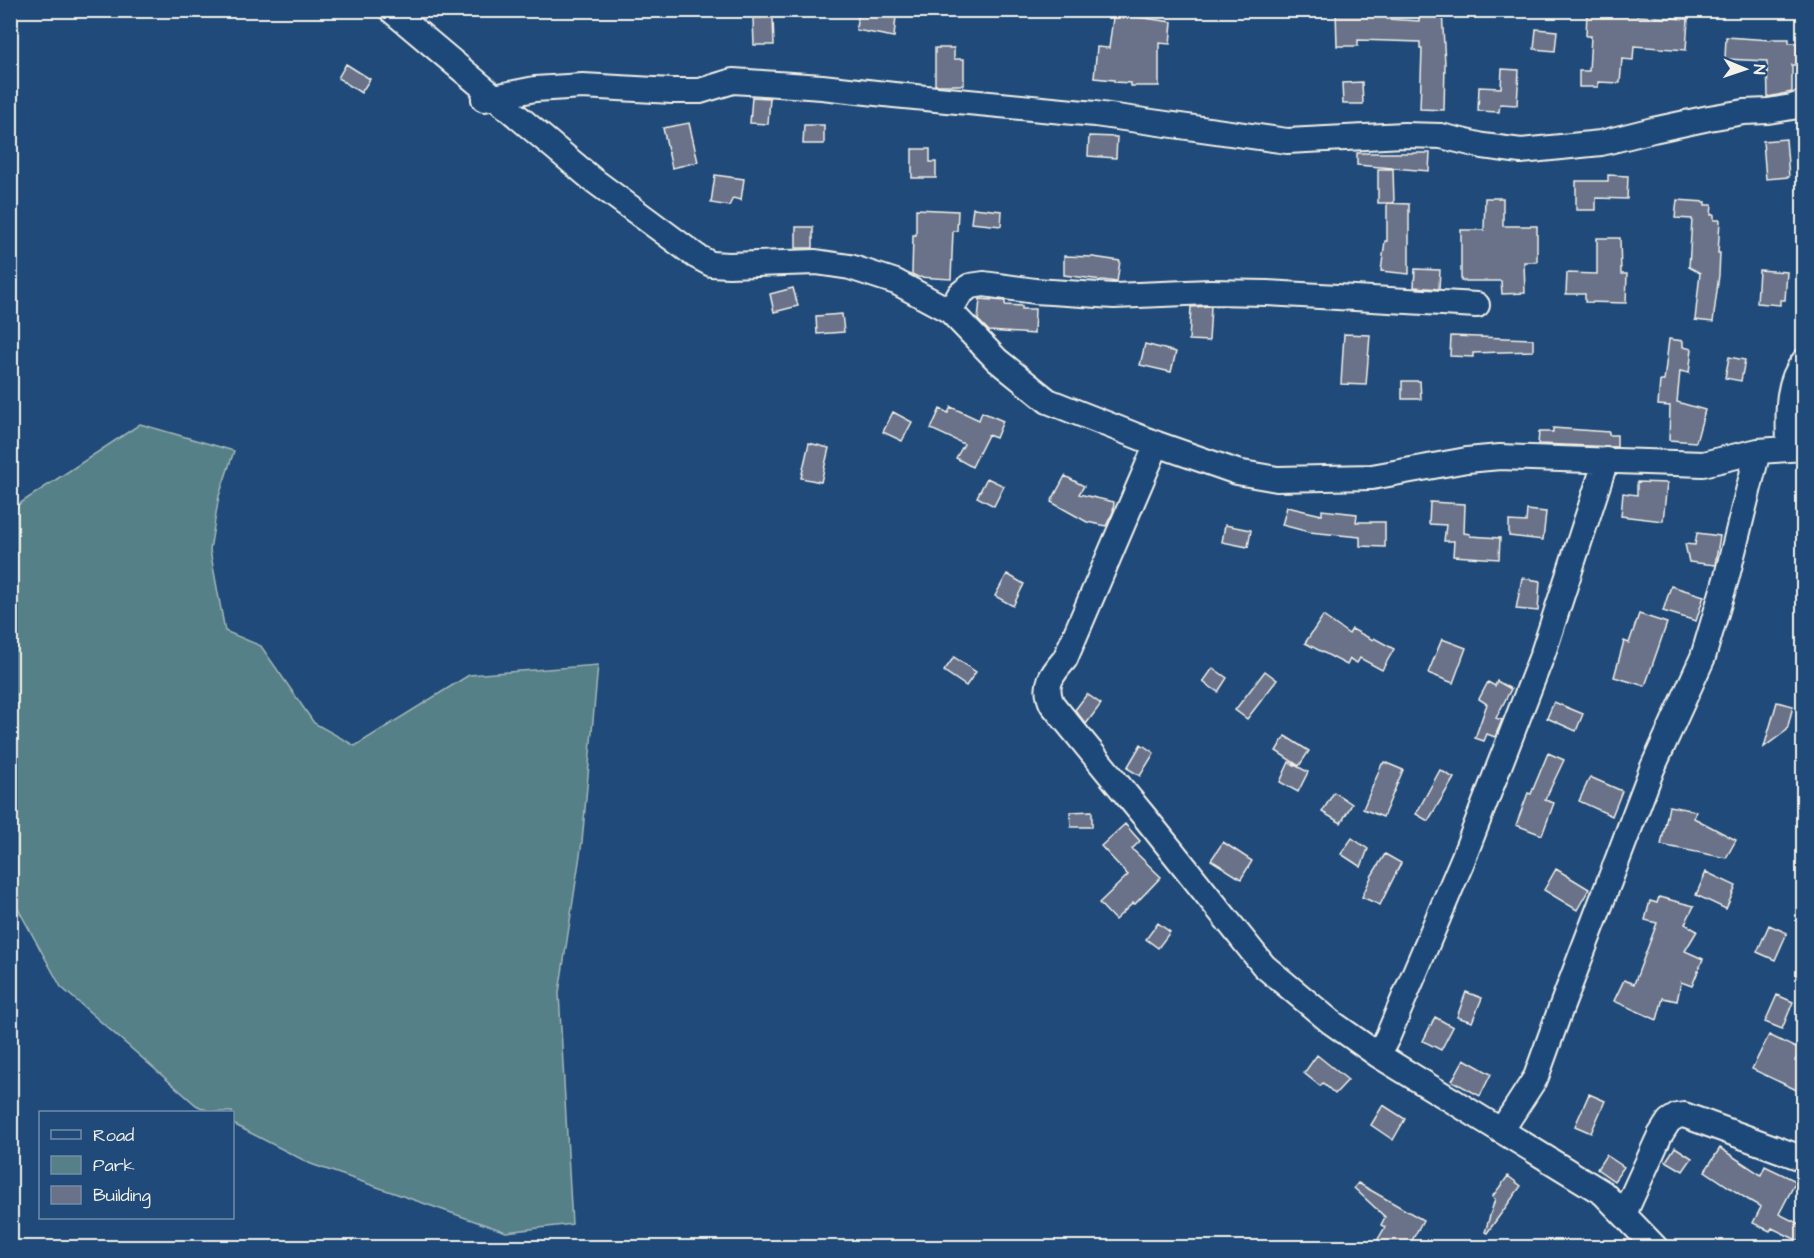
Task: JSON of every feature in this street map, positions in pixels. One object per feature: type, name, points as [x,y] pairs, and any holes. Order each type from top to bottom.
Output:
[{"type":"street","points":[[391,10],[487,98],[696,256],[711,264],[729,265],[816,262],[850,267],[896,282],[950,311],[997,360],[1048,401],[1157,444],[1237,472],[1277,479],[1372,477],[1467,460],[1500,458],[1703,464],[1758,451],[1796,449],[1790,391],[1797,369],[1803,361]]},
{"type":"street","points":[[487,98],[536,89],[583,86],[700,91],[733,81],[753,82],[1095,114],[1287,141],[1404,135],[1441,136],[1483,146],[1521,151],[1601,143],[1709,118],[1744,112],[1768,111],[1803,103]]},
{"type":"street","points":[[950,311],[960,294],[970,286],[984,284],[1035,291],[1114,296],[1210,292],[1266,293],[1477,304]]},
{"type":"street","points":[[1157,444],[1065,659],[1049,682],[1047,693],[1052,704],[1264,966],[1331,1022],[1378,1055],[1603,1193],[1656,1248]]},
{"type":"street","points":[[1501,1131],[1536,1077],[1652,769],[1703,657],[1727,576],[1758,451]]},
{"type":"street","points":[[1378,1055],[1463,859],[1543,653],[1606,460]]},
{"type":"street","points":[[1624,1214],[1660,1135],[1669,1121],[1677,1116],[1684,1115],[1803,1159]]},
{"type":"green space","points":[[140,424],[234,451],[219,496],[210,550],[225,631],[261,646],[314,723],[355,746],[469,675],[598,665],[582,842],[559,993],[572,1224],[506,1232],[311,1164],[234,1125],[234,1111],[208,1111],[196,1105],[61,987],[11,896],[11,519],[16,506]]},
{"type":"building","points":[[1114,10],[1139,12],[1138,17],[1172,22],[1170,44],[1159,43],[1159,86],[1131,86],[1131,83],[1094,78],[1097,47],[1109,48]]},
{"type":"building","points":[[1336,10],[1387,13],[1387,19],[1419,21],[1419,10],[1442,10],[1445,64],[1444,110],[1420,109],[1422,49],[1420,49],[1420,42],[1358,40],[1358,46],[1337,46]]},
{"type":"building","points":[[1592,10],[1637,10],[1637,16],[1688,19],[1686,50],[1634,46],[1633,60],[1622,59],[1620,83],[1598,82],[1598,87],[1579,87],[1579,71],[1589,71],[1591,36],[1586,36],[1587,12],[1592,12]]},
{"type":"building","points":[[858,11],[896,16],[894,37],[856,30]]},
{"type":"building","points":[[773,17],[774,45],[754,45],[753,18]]},
{"type":"building","points":[[1536,29],[1557,31],[1555,51],[1534,49]]},
{"type":"building","points":[[1726,37],[1789,39],[1789,43],[1797,43],[1797,65],[1792,65],[1792,92],[1768,97],[1767,61],[1725,59]]},
{"type":"building","points":[[935,48],[954,48],[954,59],[964,59],[964,85],[935,85]]},
{"type":"building","points":[[346,64],[370,79],[361,93],[338,78]]},
{"type":"building","points":[[1502,69],[1519,70],[1517,105],[1500,104],[1499,112],[1478,111],[1479,87],[1501,88]]},
{"type":"building","points":[[1362,82],[1363,104],[1343,104],[1342,83]]},
{"type":"building","points":[[752,97],[770,98],[768,124],[750,123]]},
{"type":"building","points":[[689,123],[698,162],[672,168],[663,128]]},
{"type":"building","points":[[804,125],[824,125],[824,144],[803,144]]},
{"type":"building","points":[[1089,136],[1117,137],[1116,158],[1088,156]]},
{"type":"building","points":[[1786,139],[1789,177],[1766,179],[1763,141]]},
{"type":"building","points":[[912,149],[930,149],[930,162],[936,162],[936,178],[912,178]]},
{"type":"building","points":[[1357,153],[1430,153],[1429,171],[1357,165]]},
{"type":"building","points":[[1378,169],[1393,169],[1394,203],[1378,203]]},
{"type":"building","points":[[715,175],[744,179],[741,200],[733,198],[729,206],[711,203]]},
{"type":"building","points":[[1608,175],[1628,176],[1627,199],[1596,198],[1596,210],[1576,210],[1576,181],[1608,181]]},
{"type":"building","points":[[1485,198],[1503,198],[1503,226],[1537,226],[1537,262],[1524,262],[1525,293],[1502,294],[1501,281],[1461,281],[1461,230],[1484,230]]},
{"type":"building","points":[[1677,200],[1705,202],[1705,205],[1712,205],[1711,215],[1714,215],[1714,220],[1720,220],[1719,275],[1713,322],[1695,320],[1700,273],[1689,267],[1692,219],[1675,218]]},
{"type":"building","points":[[1387,203],[1409,204],[1409,274],[1381,271],[1385,241],[1387,241]]},
{"type":"building","points":[[973,208],[1002,211],[1001,226],[971,223]]},
{"type":"building","points":[[916,209],[958,211],[957,231],[953,231],[951,279],[918,277],[912,274]]},
{"type":"building","points":[[796,227],[813,227],[813,248],[796,248]]},
{"type":"building","points":[[1597,238],[1620,238],[1621,274],[1627,274],[1626,303],[1585,302],[1585,294],[1566,294],[1567,273],[1597,274]]},
{"type":"building","points":[[1064,256],[1120,261],[1117,282],[1064,275]]},
{"type":"building","points":[[1415,269],[1440,270],[1439,289],[1414,287]]},
{"type":"building","points":[[1759,270],[1787,272],[1785,300],[1780,300],[1780,305],[1757,303]]},
{"type":"building","points":[[793,288],[798,306],[774,312],[770,294]]},
{"type":"building","points":[[980,299],[1005,301],[1005,305],[1035,309],[1034,334],[989,331],[978,320]]},
{"type":"building","points":[[1211,306],[1209,341],[1189,340],[1191,307]]},
{"type":"building","points":[[842,314],[844,332],[817,334],[816,316]]},
{"type":"building","points":[[1344,334],[1370,335],[1366,385],[1341,384]]},
{"type":"building","points":[[1451,336],[1533,339],[1533,351],[1473,353],[1473,357],[1450,356]]},
{"type":"building","points":[[1669,339],[1683,341],[1683,347],[1692,349],[1689,373],[1680,371],[1677,402],[1705,410],[1696,442],[1669,440],[1670,406],[1658,405],[1660,381],[1664,381]]},
{"type":"building","points":[[1145,344],[1176,352],[1171,372],[1140,365]]},
{"type":"building","points":[[1729,357],[1745,360],[1741,381],[1725,378]]},
{"type":"building","points":[[1402,381],[1420,381],[1421,399],[1402,399]]},
{"type":"building","points":[[951,407],[979,420],[982,412],[1003,421],[996,438],[988,435],[972,467],[956,458],[964,444],[931,429],[940,409],[948,413]]},
{"type":"building","points":[[893,412],[912,422],[902,441],[883,432]]},
{"type":"building","points":[[1553,428],[1609,432],[1609,435],[1617,435],[1617,447],[1538,444],[1539,432],[1553,432]]},
{"type":"building","points":[[809,443],[829,448],[821,482],[801,478]]},
{"type":"building","points":[[1065,476],[1084,486],[1079,494],[1114,502],[1113,512],[1106,526],[1087,522],[1051,502]]},
{"type":"building","points":[[987,478],[1004,486],[994,506],[977,497]]},
{"type":"building","points":[[1637,482],[1667,483],[1663,521],[1621,516],[1623,493],[1637,495]]},
{"type":"building","points":[[1430,502],[1465,504],[1464,533],[1470,536],[1500,538],[1499,559],[1453,556],[1454,541],[1444,541],[1446,525],[1429,524]]},
{"type":"building","points":[[1287,507],[1322,515],[1322,510],[1357,514],[1356,522],[1385,522],[1385,547],[1360,546],[1360,537],[1309,532],[1282,525]]},
{"type":"building","points":[[1527,510],[1546,512],[1543,540],[1509,536],[1509,521],[1526,522]]},
{"type":"building","points":[[1225,525],[1251,530],[1248,547],[1222,542]]},
{"type":"building","points":[[1697,533],[1720,536],[1715,565],[1689,562],[1685,544],[1695,545]]},
{"type":"building","points":[[1007,574],[1024,584],[1013,606],[995,596]]},
{"type":"building","points":[[1522,578],[1540,581],[1538,611],[1516,609]]},
{"type":"building","points":[[1671,586],[1704,596],[1696,621],[1663,611]]},
{"type":"building","points":[[1639,614],[1667,623],[1645,686],[1614,677],[1624,641],[1629,643]]},
{"type":"building","points":[[1323,616],[1349,634],[1352,629],[1394,649],[1382,670],[1360,658],[1357,663],[1350,659],[1347,665],[1305,643]]},
{"type":"building","points":[[1442,639],[1466,648],[1453,683],[1428,673]]},
{"type":"building","points":[[954,657],[976,672],[966,686],[944,671]]},
{"type":"building","points":[[1213,668],[1227,678],[1218,692],[1203,682]]},
{"type":"building","points":[[1265,671],[1277,680],[1247,719],[1235,710]]},
{"type":"building","points":[[1497,681],[1511,689],[1496,718],[1502,720],[1495,737],[1487,734],[1484,741],[1475,738],[1487,704],[1479,699],[1488,682],[1495,686]]},
{"type":"building","points":[[1087,694],[1101,704],[1086,724],[1075,710]]},
{"type":"building","points":[[1554,702],[1583,714],[1576,731],[1547,718]]},
{"type":"building","points":[[1777,702],[1793,706],[1787,730],[1764,747]]},
{"type":"building","points":[[1285,736],[1309,751],[1299,766],[1276,751]]},
{"type":"building","points":[[1141,744],[1154,753],[1140,776],[1127,768]]},
{"type":"building","points":[[1548,753],[1564,760],[1545,800],[1554,803],[1542,835],[1516,825],[1528,793],[1531,794]]},
{"type":"building","points":[[1289,762],[1308,772],[1298,792],[1280,782]]},
{"type":"building","points":[[1384,762],[1403,770],[1383,817],[1363,809]]},
{"type":"building","points":[[1440,770],[1454,778],[1428,821],[1416,814]]},
{"type":"building","points":[[1590,777],[1622,791],[1612,816],[1579,801]]},
{"type":"building","points":[[1334,792],[1352,804],[1341,823],[1322,812]]},
{"type":"building","points":[[1669,806],[1696,811],[1694,818],[1736,840],[1726,858],[1661,845]]},
{"type":"building","points":[[1092,811],[1092,827],[1071,827],[1070,812]]},
{"type":"building","points":[[1125,824],[1140,841],[1132,849],[1161,877],[1135,904],[1133,903],[1115,920],[1099,903],[1128,875],[1101,846]]},
{"type":"building","points":[[1352,838],[1368,849],[1361,867],[1341,854]]},
{"type":"building","points":[[1223,842],[1252,861],[1241,879],[1211,860]]},
{"type":"building","points":[[1385,854],[1401,863],[1380,905],[1362,897]]},
{"type":"building","points":[[1556,869],[1589,889],[1577,910],[1544,890]]},
{"type":"building","points":[[1706,872],[1736,886],[1726,909],[1696,895]]},
{"type":"building","points":[[1659,897],[1694,906],[1685,924],[1697,931],[1685,951],[1703,959],[1692,986],[1681,982],[1677,1001],[1663,998],[1657,1020],[1614,1001],[1624,980],[1634,984],[1657,923],[1645,920],[1650,901],[1657,903]]},
{"type":"building","points":[[1158,923],[1170,932],[1158,948],[1146,939]]},
{"type":"building","points":[[1769,925],[1787,933],[1775,960],[1757,952]]},
{"type":"building","points":[[1466,992],[1482,998],[1472,1022],[1457,1017]]},
{"type":"building","points":[[1777,995],[1793,1002],[1782,1029],[1765,1022]]},
{"type":"building","points":[[1435,1017],[1453,1027],[1441,1050],[1423,1041]]},
{"type":"building","points":[[1769,1035],[1800,1050],[1795,1061],[1803,1065],[1803,1093],[1752,1069]]},
{"type":"building","points":[[1317,1055],[1348,1080],[1335,1094],[1323,1083],[1320,1086],[1304,1073]]},
{"type":"building","points":[[1464,1059],[1491,1074],[1480,1096],[1452,1081]]},
{"type":"building","points":[[1589,1094],[1605,1101],[1591,1133],[1575,1126]]},
{"type":"building","points":[[1383,1105],[1405,1119],[1393,1140],[1371,1125]]},
{"type":"building","points":[[1675,1147],[1692,1158],[1683,1171],[1666,1161]]},
{"type":"building","points":[[1720,1148],[1761,1175],[1765,1166],[1796,1181],[1779,1214],[1803,1226],[1803,1243],[1772,1228],[1770,1231],[1753,1223],[1761,1207],[1705,1171]]},
{"type":"building","points":[[1606,1155],[1624,1167],[1614,1181],[1597,1169]]},
{"type":"building","points":[[1508,1176],[1521,1186],[1487,1233],[1485,1232],[1495,1199],[1492,1197]]},
{"type":"building","points":[[1358,1183],[1423,1220],[1408,1248],[1373,1248],[1385,1227],[1381,1225],[1385,1217],[1354,1188]]}]
